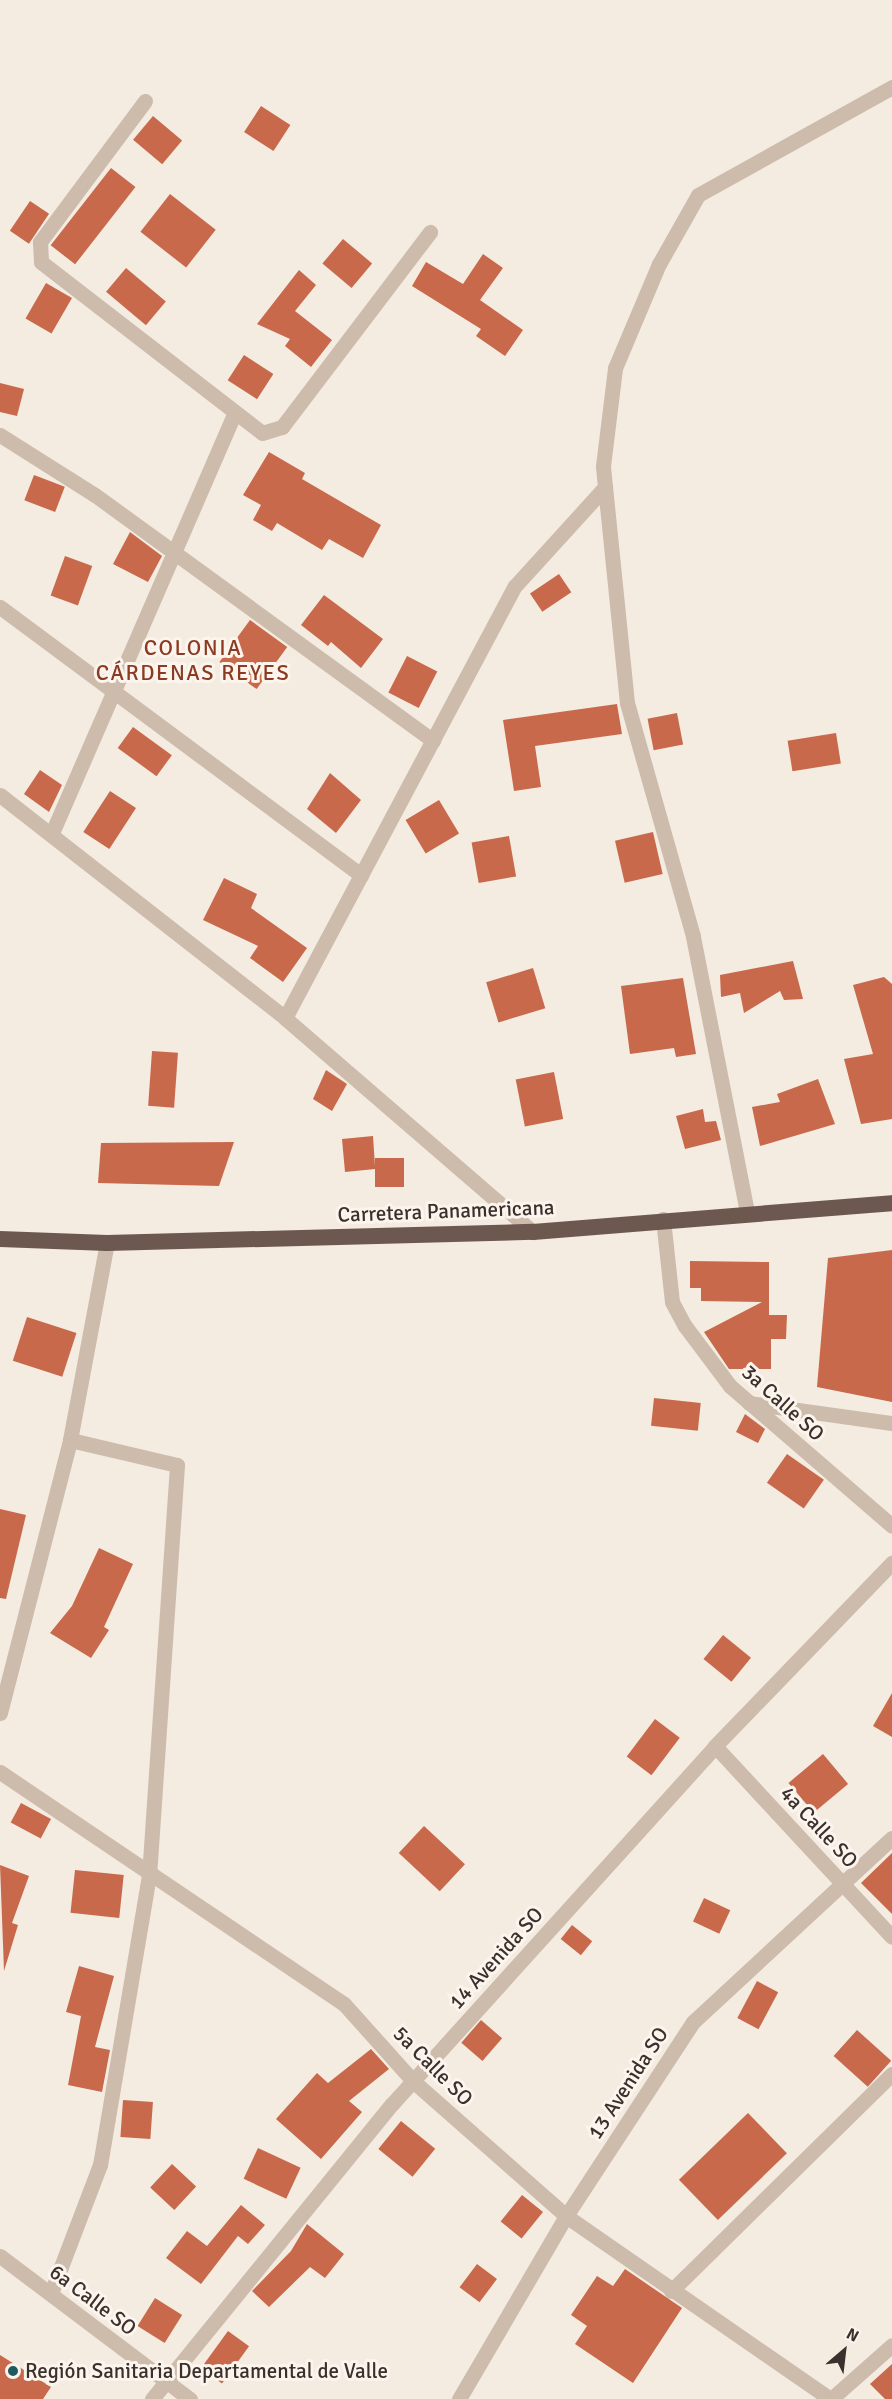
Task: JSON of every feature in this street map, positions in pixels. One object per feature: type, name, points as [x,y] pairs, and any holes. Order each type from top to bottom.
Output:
[{"type":"highway","name":"Carretera Panamericana","points":[[0,1239],[107,1243],[533,1232],[747,1212],[892,1203]]},
{"type":"street","points":[[747,1212],[693,936],[627,703],[605,487],[615,368],[659,264],[698,195],[892,87]]},
{"type":"street","points":[[145,101],[40,242],[41,262],[234,415],[262,433],[282,427],[430,232]]},
{"type":"street","points":[[52,833],[177,554],[234,415]]},
{"type":"street","points":[[0,435],[177,554],[433,741]]},
{"type":"street","points":[[285,1018],[515,586],[605,487]]},
{"type":"street","points":[[0,607],[361,875]]},
{"type":"street","points":[[0,795],[52,833],[285,1018],[533,1232]]},
{"type":"street","name":"3a Calle SO","points":[[663,1219],[672,1302],[730,1386],[892,1526]]},
{"type":"street","points":[[0,1713],[70,1440],[107,1243]]},
{"type":"street","points":[[748,1402],[892,1423]]},
{"type":"street","points":[[51,2293],[100,2165],[149,1876],[177,1465],[70,1440]]},
{"type":"street","name":"14 Avenida SO","points":[[152,2399],[164,2381],[413,2081],[715,1746],[892,1563]]},
{"type":"street","name":"4a Calle SO","points":[[715,1746],[892,1937]]},
{"type":"street","name":"5a Calle SO","points":[[0,1772],[149,1876],[345,2004],[413,2081],[566,2216],[671,2291],[831,2399]]},
{"type":"street","name":"13 Avenida SO","points":[[459,2399],[566,2216],[693,2022],[840,1882],[892,1838]]},
{"type":"street","points":[[671,2291],[892,2074]]},
{"type":"street","name":"6a Calle SO","points":[[0,2256],[190,2399]]},
{"type":"street","points":[[831,2399],[892,2345]]},
{"type":"building","points":[[261,106],[290,125],[273,151],[244,132]]},
{"type":"building","points":[[153,116],[182,140],[162,164],[133,140]]},
{"type":"building","points":[[111,168],[135,187],[75,264],[51,245]]},
{"type":"building","points":[[170,194],[216,230],[186,268],[140,232]]},
{"type":"building","points":[[30,201],[49,214],[29,244],[10,231]]},
{"type":"building","points":[[343,239],[372,263],[352,288],[322,264]]},
{"type":"building","points":[[483,254],[503,268],[480,300],[523,330],[505,356],[476,336],[481,329],[412,286],[426,262],[463,284]]},
{"type":"building","points":[[126,268],[166,301],[146,325],[106,292]]},
{"type":"building","points":[[299,270],[316,285],[295,311],[332,340],[311,367],[285,346],[290,339],[257,324]]},
{"type":"building","points":[[46,283],[72,298],[51,334],[26,319]]},
{"type":"building","points":[[244,355],[273,374],[257,399],[228,380]]},
{"type":"building","points":[[0,383],[24,389],[17,416],[0,412]]},
{"type":"building","points":[[269,452],[305,473],[302,479],[381,525],[363,558],[329,539],[322,550],[277,523],[272,531],[253,520],[261,505],[243,495]]},
{"type":"building","points":[[34,475],[65,487],[55,512],[24,500]]},
{"type":"building","points":[[130,532],[162,556],[148,582],[113,564]]},
{"type":"building","points":[[65,556],[92,566],[78,605],[51,595]]},
{"type":"building","points":[[559,574],[571,592],[542,612],[530,594]]},
{"type":"building","points":[[324,595],[383,639],[361,668],[331,642],[328,646],[301,625]]},
{"type":"building","points":[[250,620],[287,647],[257,689],[219,662]]},
{"type":"building","points":[[407,656],[437,671],[419,708],[388,693]]},
{"type":"building","points":[[617,704],[622,734],[535,746],[541,787],[514,791],[503,720]]},
{"type":"building","points":[[677,713],[683,744],[654,750],[648,719]]},
{"type":"building","points":[[133,727],[172,755],[157,776],[118,748]]},
{"type":"building","points":[[836,733],[841,764],[792,771],[788,741]]},
{"type":"building","points":[[40,770],[62,785],[49,812],[24,794]]},
{"type":"building","points":[[330,773],[361,800],[336,833],[307,809]]},
{"type":"building","points":[[110,791],[136,808],[109,849],[83,832]]},
{"type":"building","points":[[439,800],[459,833],[426,854],[406,820]]},
{"type":"building","points":[[653,832],[663,874],[625,883],[615,841]]},
{"type":"building","points":[[509,836],[516,876],[479,883],[472,843]]},
{"type":"building","points":[[224,878],[257,894],[251,908],[307,948],[283,982],[250,958],[258,946],[203,920]]},
{"type":"building","points":[[793,961],[803,999],[784,1000],[780,991],[744,1013],[740,993],[721,997],[720,975]]},
{"type":"building","points":[[533,968],[545,1008],[498,1022],[486,982]]},
{"type":"building","points":[[884,977],[892,984],[892,1119],[861,1124],[844,1059],[873,1054],[853,985]]},
{"type":"building","points":[[683,978],[696,1054],[676,1057],[674,1048],[630,1054],[621,986]]},
{"type":"building","points":[[152,1051],[178,1053],[174,1108],[148,1106]]},
{"type":"building","points":[[326,1070],[347,1084],[332,1111],[313,1099]]},
{"type":"building","points":[[554,1072],[563,1119],[525,1127],[516,1079]]},
{"type":"building","points":[[818,1079],[835,1124],[760,1146],[752,1107],[780,1102],[777,1094]]},
{"type":"building","points":[[703,1109],[705,1122],[716,1121],[721,1140],[685,1149],[676,1116]]},
{"type":"building","points":[[373,1136],[375,1166],[375,1158],[404,1158],[404,1187],[375,1187],[375,1169],[345,1172],[342,1139]]},
{"type":"building","points":[[234,1142],[219,1186],[98,1183],[101,1143]]},
{"type":"building","points":[[892,1250],[892,1402],[817,1387],[828,1258]]},
{"type":"building","points":[[690,1261],[769,1262],[769,1315],[787,1315],[786,1339],[771,1339],[771,1369],[729,1369],[704,1332],[762,1302],[701,1301],[701,1288],[690,1288]]},
{"type":"building","points":[[27,1317],[76,1333],[62,1377],[13,1361]]},
{"type":"building","points":[[654,1398],[701,1403],[698,1431],[651,1426]]},
{"type":"building","points":[[745,1414],[765,1429],[758,1443],[736,1432]]},
{"type":"building","points":[[787,1454],[824,1480],[804,1508],[767,1483]]},
{"type":"building","points":[[0,1509],[26,1515],[6,1599],[0,1598]]},
{"type":"building","points":[[99,1548],[133,1564],[104,1627],[109,1630],[91,1658],[50,1633],[72,1606]]},
{"type":"building","points":[[723,1635],[751,1658],[731,1682],[703,1659]]},
{"type":"building","points":[[892,1693],[892,1737],[873,1726]]},
{"type":"building","points":[[655,1719],[680,1738],[651,1775],[627,1757]]},
{"type":"building","points":[[823,1754],[848,1784],[814,1813],[789,1783]]},
{"type":"building","points":[[21,1803],[51,1819],[41,1838],[11,1822]]},
{"type":"building","points":[[424,1826],[465,1864],[440,1891],[399,1853]]},
{"type":"building","points":[[892,1853],[892,1914],[861,1883]]},
{"type":"building","points":[[0,1865],[29,1876],[12,1923],[18,1925],[4,1971]]},
{"type":"building","points":[[75,1870],[124,1875],[119,1918],[71,1913]]},
{"type":"building","points":[[704,1898],[730,1910],[719,1934],[693,1922]]},
{"type":"building","points":[[572,1925],[592,1941],[581,1955],[561,1939]]},
{"type":"building","points":[[79,1966],[114,1976],[95,2047],[110,2050],[102,2092],[68,2085],[81,2016],[66,2012]]},
{"type":"building","points":[[757,1981],[778,1992],[758,2029],[737,2018]]},
{"type":"building","points":[[481,2020],[502,2038],[482,2061],[461,2043]]},
{"type":"building","points":[[857,2030],[891,2061],[868,2087],[834,2056]]},
{"type":"building","points":[[371,2049],[389,2069],[349,2101],[362,2112],[321,2159],[276,2119],[317,2073],[328,2083]]},
{"type":"building","points":[[123,2100],[153,2102],[150,2139],[120,2137]]},
{"type":"building","points":[[748,2113],[787,2153],[718,2220],[679,2180]]},
{"type":"building","points":[[401,2121],[435,2149],[413,2177],[378,2149]]},
{"type":"building","points":[[258,2148],[301,2168],[286,2199],[244,2179]]},
{"type":"building","points":[[172,2164],[196,2187],[174,2210],[150,2187]]},
{"type":"building","points":[[522,2195],[543,2212],[522,2238],[501,2221]]},
{"type":"building","points":[[241,2205],[265,2225],[248,2244],[238,2236],[201,2284],[166,2258],[187,2231],[207,2246]]},
{"type":"building","points":[[307,2224],[344,2254],[325,2278],[310,2267],[269,2307],[252,2291],[291,2251]]},
{"type":"building","points":[[477,2264],[497,2279],[480,2302],[460,2287]]},
{"type":"building","points":[[625,2269],[682,2308],[633,2383],[575,2344],[587,2326],[571,2315],[597,2276],[613,2286]]},
{"type":"building","points":[[155,2298],[182,2315],[165,2343],[138,2326]]},
{"type":"building","points":[[228,2331],[249,2346],[222,2383],[201,2368]]},
{"type":"building","name":"Región Sanitaria Departamental de Valle","points":[[0,2355],[51,2387],[43,2399],[0,2399]]},
{"type":"building","points":[[892,2364],[892,2399],[885,2399],[870,2384]]},
{"type":"place","name":"Región Sanitaria Departamental de Valle","points":[[13,2371]]},
{"type":"district","name":"COLONIA CÁRDENAS REYES","points":[[193,660]]}]
